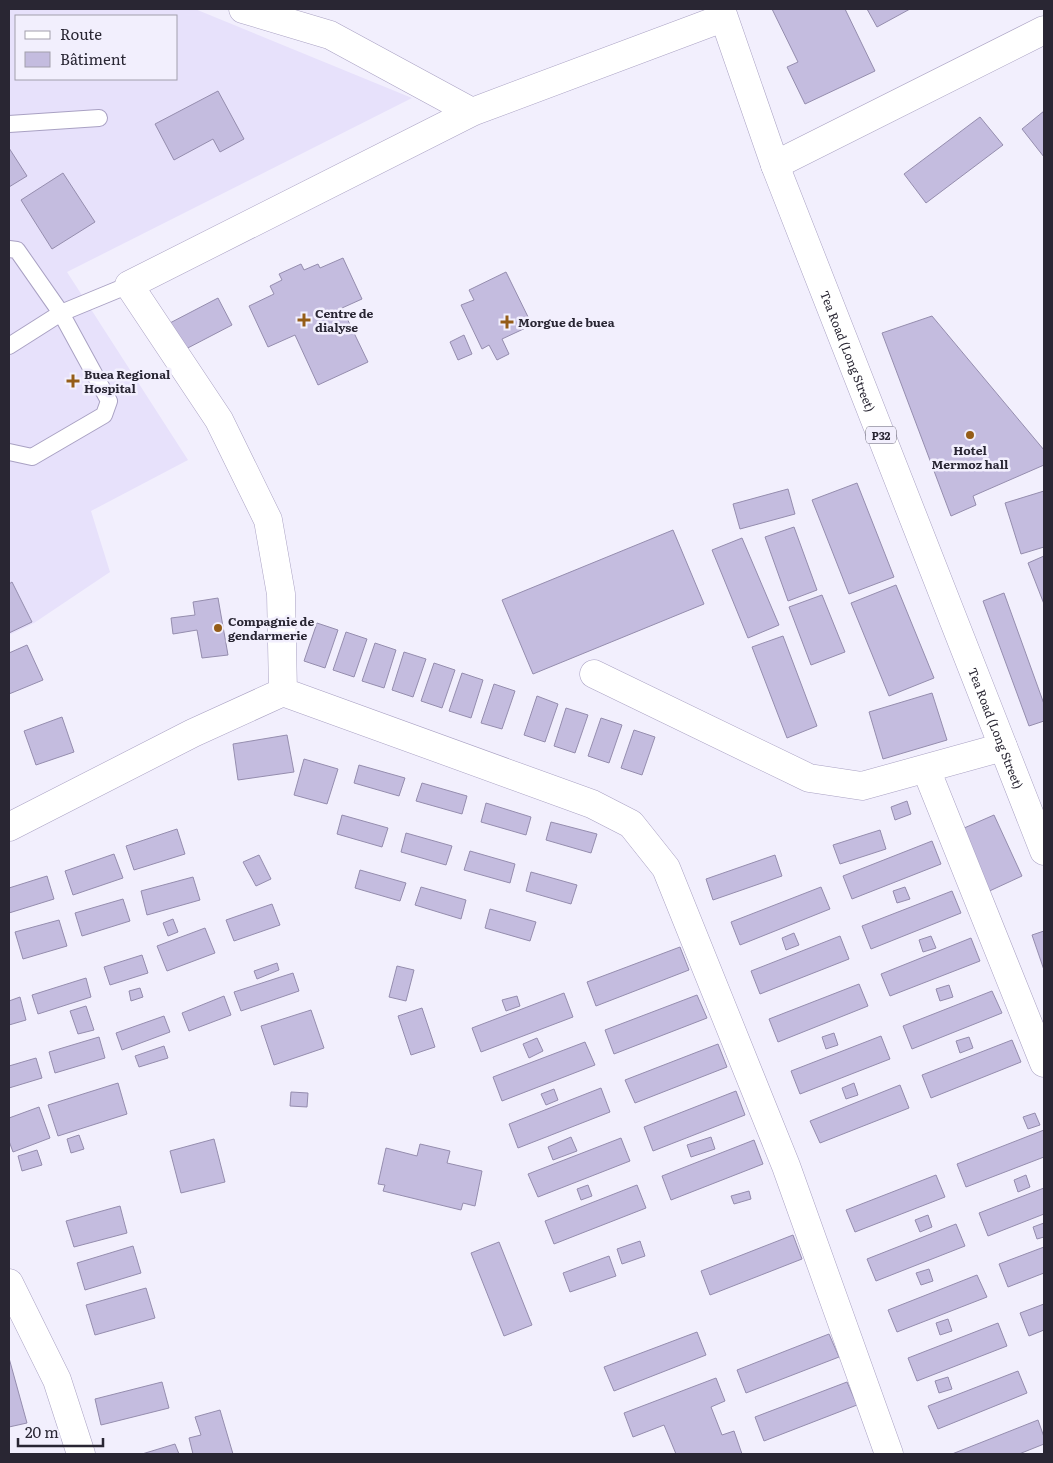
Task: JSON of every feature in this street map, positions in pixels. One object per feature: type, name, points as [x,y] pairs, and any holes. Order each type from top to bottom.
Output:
[{"type":"street","points":[[243,9],[330,35],[472,112]]},
{"type":"street","points":[[283,692],[281,594],[268,520],[219,420],[129,285],[472,112],[722,13]]},
{"type":"street","name":"Tea Road (Long Street)","points":[[722,13],[775,165],[1044,851]]},
{"type":"street","points":[[775,165],[1044,30]]},
{"type":"street","points":[[594,674],[809,778],[862,786],[926,770],[1003,747]]},
{"type":"street","points":[[9,827],[193,733],[283,692],[592,804],[631,824],[666,868],[786,1166],[889,1454]]},
{"type":"street","points":[[926,770],[1044,1063]]},
{"type":"street","points":[[9,1283],[57,1380],[81,1454]]},
{"type":"lane","points":[[9,124],[99,118]]},
{"type":"lane","points":[[9,249],[17,250],[61,314],[110,400],[104,415],[32,457],[9,452]]},
{"type":"lane","points":[[9,346],[61,314],[129,285]]},
{"type":"shaded area","name":"Buea Regional Hospital","points":[[9,9],[195,9],[412,98],[67,272],[188,460],[91,511],[110,572],[34,623],[9,635]]},
{"type":"building","points":[[772,9],[845,9],[875,71],[805,104],[787,67],[798,62]]},
{"type":"building","points":[[867,9],[910,9],[877,27]]},
{"type":"building","points":[[218,91],[244,139],[220,152],[213,139],[174,160],[155,124]]},
{"type":"building","points":[[1044,111],[1044,157],[1022,129]]},
{"type":"building","points":[[980,117],[1003,145],[926,203],[904,174]]},
{"type":"building","points":[[9,148],[27,176],[9,187]]},
{"type":"building","points":[[63,173],[95,222],[52,249],[21,200]]},
{"type":"building","points":[[343,258],[362,299],[342,308],[368,362],[318,385],[295,335],[268,347],[249,306],[274,294],[270,286],[282,280],[279,274],[301,264],[304,270],[318,264],[320,268]]},
{"type":"building","points":[[506,272],[532,325],[502,339],[509,354],[497,360],[489,345],[482,349],[461,305],[474,300],[469,290]]},
{"type":"building","points":[[218,298],[232,325],[182,351],[168,324]]},
{"type":"building","points":[[932,316],[1044,450],[1044,465],[973,496],[976,505],[951,516],[882,333]]},
{"type":"building","points":[[464,335],[472,354],[458,360],[450,342]]},
{"type":"building","points":[[857,483],[894,577],[849,594],[812,500]]},
{"type":"building","points":[[788,489],[795,514],[740,529],[733,504]]},
{"type":"building","points":[[1044,491],[1044,547],[1021,554],[1005,503]]},
{"type":"building","points":[[794,527],[817,590],[788,601],[765,537]]},
{"type":"building","points":[[673,530],[704,604],[533,674],[502,600]]},
{"type":"building","points":[[742,538],[779,625],[748,638],[712,550]]},
{"type":"building","points":[[1044,556],[1044,604],[1028,563]]},
{"type":"building","points":[[12,582],[32,622],[9,633],[9,584]]},
{"type":"building","points":[[896,585],[934,678],[889,696],[851,603]]},
{"type":"building","points":[[1004,593],[1044,704],[1044,721],[1029,726],[983,601]]},
{"type":"building","points":[[822,595],[845,652],[811,665],[789,607]]},
{"type":"building","points":[[218,598],[228,655],[202,658],[197,630],[173,634],[171,618],[195,615],[193,602]]},
{"type":"building","points":[[317,623],[338,630],[325,668],[304,661]]},
{"type":"building","points":[[346,632],[367,639],[354,677],[333,670]]},
{"type":"building","points":[[783,636],[817,726],[787,738],[752,647]]},
{"type":"building","points":[[375,643],[396,650],[384,688],[362,681]]},
{"type":"building","points":[[27,645],[43,680],[9,694],[9,653]]},
{"type":"building","points":[[404,652],[426,659],[413,697],[392,690]]},
{"type":"building","points":[[434,663],[455,670],[442,708],[421,701]]},
{"type":"building","points":[[462,673],[483,680],[471,718],[449,711]]},
{"type":"building","points":[[494,684],[515,691],[502,729],[481,723]]},
{"type":"building","points":[[932,693],[947,740],[883,759],[869,712]]},
{"type":"building","points":[[537,696],[558,704],[545,742],[524,735]]},
{"type":"building","points":[[566,708],[588,715],[575,753],[554,746]]},
{"type":"building","points":[[62,717],[74,752],[36,765],[24,731]]},
{"type":"building","points":[[601,718],[622,725],[609,763],[588,756]]},
{"type":"building","points":[[634,730],[655,737],[642,775],[621,768]]},
{"type":"building","points":[[287,735],[294,772],[238,780],[233,744]]},
{"type":"building","points":[[304,759],[338,769],[327,804],[294,795]]},
{"type":"building","points":[[359,765],[405,778],[399,796],[354,783]]},
{"type":"building","points":[[422,783],[467,796],[462,814],[416,801]]},
{"type":"building","points":[[907,801],[911,814],[895,820],[891,807]]},
{"type":"building","points":[[486,803],[531,817],[526,835],[481,822]]},
{"type":"building","points":[[342,815],[388,828],[382,847],[337,834]]},
{"type":"building","points":[[994,815],[1022,876],[983,894],[955,832]]},
{"type":"building","points":[[551,822],[597,834],[591,853],[546,840]]},
{"type":"building","points":[[177,829],[185,854],[134,870],[126,846]]},
{"type":"building","points":[[880,830],[886,849],[840,864],[833,845]]},
{"type":"building","points":[[406,833],[452,846],[446,865],[401,852]]},
{"type":"building","points":[[932,841],[941,864],[852,899],[843,876]]},
{"type":"building","points":[[470,851],[515,864],[510,883],[464,870]]},
{"type":"building","points":[[114,854],[123,878],[73,895],[65,871]]},
{"type":"building","points":[[259,855],[271,879],[256,886],[243,862]]},
{"type":"building","points":[[775,855],[782,876],[713,900],[706,879]]},
{"type":"building","points":[[360,870],[406,883],[400,901],[355,888]]},
{"type":"building","points":[[531,872],[577,885],[571,904],[526,891]]},
{"type":"building","points":[[47,876],[54,899],[9,913],[9,888]]},
{"type":"building","points":[[193,877],[200,900],[147,915],[141,891]]},
{"type":"building","points":[[421,887],[466,900],[461,919],[415,905]]},
{"type":"building","points":[[821,887],[830,909],[740,945],[731,922]]},
{"type":"building","points":[[905,887],[910,899],[897,903],[893,891]]},
{"type":"building","points":[[952,891],[961,913],[871,949],[862,926]]},
{"type":"building","points":[[123,899],[130,921],[82,936],[75,913]]},
{"type":"building","points":[[272,904],[280,925],[234,941],[226,920]]},
{"type":"building","points":[[490,909],[536,922],[530,941],[485,928]]},
{"type":"building","points":[[173,919],[178,932],[168,936],[163,923]]},
{"type":"building","points":[[59,920],[67,946],[23,959],[15,932]]},
{"type":"building","points":[[205,928],[215,953],[167,971],[157,946]]},
{"type":"building","points":[[1044,931],[1044,970],[1032,935]]},
{"type":"building","points":[[794,933],[799,945],[786,950],[782,938]]},
{"type":"building","points":[[840,936],[849,959],[760,994],[751,971]]},
{"type":"building","points":[[931,936],[936,948],[923,952],[919,940]]},
{"type":"building","points":[[971,938],[980,961],[890,996],[881,974]]},
{"type":"building","points":[[680,947],[689,970],[596,1006],[587,982]]},
{"type":"building","points":[[142,955],[148,973],[110,985],[104,967]]},
{"type":"building","points":[[277,963],[279,970],[257,979],[254,971]]},
{"type":"building","points":[[397,966],[414,970],[406,1001],[389,997]]},
{"type":"building","points":[[293,973],[299,991],[241,1011],[234,992]]},
{"type":"building","points":[[86,978],[91,997],[38,1014],[32,995]]},
{"type":"building","points":[[859,984],[868,1006],[778,1042],[769,1019]]},
{"type":"building","points":[[949,985],[953,997],[940,1001],[936,989]]},
{"type":"building","points":[[140,988],[143,997],[131,1001],[129,991]]},
{"type":"building","points":[[992,991],[1002,1013],[912,1049],[903,1026]]},
{"type":"building","points":[[564,993],[573,1017],[481,1052],[472,1028]]},
{"type":"building","points":[[697,995],[707,1018],[614,1054],[605,1030]]},
{"type":"building","points":[[224,996],[231,1015],[189,1031],[182,1013]]},
{"type":"building","points":[[517,996],[520,1006],[506,1011],[502,1000]]},
{"type":"building","points":[[20,997],[26,1020],[9,1025],[9,1001]]},
{"type":"building","points":[[86,1006],[94,1030],[78,1034],[70,1011]]},
{"type":"building","points":[[422,1008],[435,1047],[411,1055],[398,1016]]},
{"type":"building","points":[[311,1010],[324,1048],[274,1065],[261,1026]]},
{"type":"building","points":[[164,1016],[170,1032],[122,1050],[116,1033]]},
{"type":"building","points":[[834,1033],[838,1045],[826,1049],[822,1037]]},
{"type":"building","points":[[881,1036],[890,1059],[800,1094],[791,1071]]},
{"type":"building","points":[[99,1037],[105,1058],[55,1073],[49,1052]]},
{"type":"building","points":[[969,1037],[973,1048],[960,1053],[956,1041]]},
{"type":"building","points":[[537,1038],[543,1051],[529,1058],[523,1044]]},
{"type":"building","points":[[1012,1040],[1021,1062],[931,1098],[922,1075]]},
{"type":"building","points":[[585,1042],[595,1065],[502,1101],[493,1077]]},
{"type":"building","points":[[718,1044],[727,1067],[635,1103],[625,1080]]},
{"type":"building","points":[[164,1046],[168,1058],[139,1067],[135,1056]]},
{"type":"building","points":[[36,1058],[42,1078],[9,1088],[9,1066]]},
{"type":"building","points":[[118,1083],[127,1114],[58,1136],[48,1105]]},
{"type":"building","points":[[854,1083],[858,1095],[846,1099],[842,1088]]},
{"type":"building","points":[[900,1085],[909,1108],[820,1143],[810,1121]]},
{"type":"building","points":[[601,1088],[610,1112],[518,1148],[509,1124]]},
{"type":"building","points":[[554,1089],[558,1100],[546,1105],[541,1094]]},
{"type":"building","points":[[736,1091],[745,1115],[653,1151],[644,1127]]},
{"type":"building","points":[[291,1092],[308,1093],[307,1107],[290,1106]]},
{"type":"building","points":[[39,1107],[50,1138],[13,1152],[9,1141],[9,1118]]},
{"type":"building","points":[[1035,1113],[1040,1125],[1028,1129],[1023,1117]]},
{"type":"building","points":[[1044,1130],[1044,1157],[966,1187],[957,1164]]},
{"type":"building","points":[[79,1135],[84,1149],[71,1153],[67,1139]]},
{"type":"building","points":[[571,1137],[577,1151],[553,1160],[548,1147]]},
{"type":"building","points":[[711,1137],[715,1149],[691,1157],[687,1145]]},
{"type":"building","points":[[621,1138],[630,1161],[538,1197],[528,1174]]},
{"type":"building","points":[[214,1139],[225,1182],[181,1193],[170,1151]]},
{"type":"building","points":[[754,1140],[763,1164],[671,1200],[662,1176]]},
{"type":"building","points":[[420,1144],[450,1151],[447,1163],[482,1171],[475,1206],[463,1203],[461,1210],[383,1191],[385,1185],[378,1184],[386,1148],[417,1156]]},
{"type":"building","points":[[37,1150],[42,1165],[22,1171],[18,1156]]},
{"type":"building","points":[[936,1175],[945,1197],[855,1232],[846,1210]]},
{"type":"building","points":[[1026,1175],[1030,1187],[1018,1192],[1014,1180]]},
{"type":"building","points":[[588,1185],[592,1196],[581,1200],[577,1189]]},
{"type":"building","points":[[637,1185],[646,1208],[554,1244],[545,1221]]},
{"type":"building","points":[[1044,1188],[1044,1214],[988,1236],[979,1213]]},
{"type":"building","points":[[749,1191],[751,1199],[734,1204],[731,1196]]},
{"type":"building","points":[[120,1206],[127,1233],[74,1247],[66,1221]]},
{"type":"building","points":[[928,1215],[932,1227],[920,1232],[915,1220]]},
{"type":"building","points":[[1044,1223],[1044,1237],[1037,1239],[1033,1227]]},
{"type":"building","points":[[956,1224],[965,1246],[876,1281],[867,1259]]},
{"type":"building","points":[[793,1235],[802,1259],[710,1295],[701,1271]]},
{"type":"building","points":[[640,1241],[645,1256],[622,1264],[617,1249]]},
{"type":"building","points":[[499,1242],[532,1325],[504,1336],[471,1253]]},
{"type":"building","points":[[133,1246],[141,1273],[85,1290],[77,1263]]},
{"type":"building","points":[[1044,1247],[1044,1273],[1008,1287],[999,1264]]},
{"type":"building","points":[[609,1256],[616,1276],[570,1292],[563,1273]]},
{"type":"building","points":[[929,1269],[933,1281],[921,1285],[916,1273]]},
{"type":"building","points":[[977,1275],[987,1297],[897,1332],[888,1310]]},
{"type":"building","points":[[146,1288],[155,1318],[95,1335],[86,1305]]},
{"type":"building","points":[[1044,1304],[1044,1330],[1029,1336],[1020,1313]]},
{"type":"building","points":[[948,1319],[952,1331],[940,1335],[936,1323]]},
{"type":"building","points":[[998,1323],[1007,1346],[917,1381],[908,1358]]},
{"type":"building","points":[[697,1332],[706,1355],[614,1391],[604,1367]]},
{"type":"building","points":[[829,1334],[839,1357],[746,1393],[737,1370]]},
{"type":"building","points":[[9,1358],[27,1423],[9,1427]]},
{"type":"building","points":[[1018,1371],[1027,1393],[938,1429],[928,1406]]},
{"type":"building","points":[[948,1377],[952,1389],[939,1393],[935,1381]]},
{"type":"building","points":[[716,1378],[725,1401],[711,1407],[722,1435],[734,1431],[742,1454],[676,1454],[664,1425],[633,1437],[624,1413]]},
{"type":"building","points":[[162,1382],[169,1408],[101,1425],[95,1399]]},
{"type":"building","points":[[847,1382],[857,1405],[764,1441],[755,1417]]},
{"type":"building","points":[[220,1410],[233,1454],[193,1454],[189,1438],[201,1435],[195,1417]]},
{"type":"building","points":[[1038,1420],[1044,1437],[1044,1444],[1019,1454],[952,1454]]},
{"type":"building","points":[[175,1444],[179,1454],[142,1454]]},
{"type":"place","name":"Centre de dialyse","points":[[304,320]]},
{"type":"place","name":"Morgue de buea","points":[[507,322]]},
{"type":"place","name":"Buea Regional Hospital","points":[[73,381]]},
{"type":"place","name":"Hotel Mermoz hall","points":[[970,435]]},
{"type":"place","name":"Compagnie de gendarmerie","points":[[218,628]]}]
